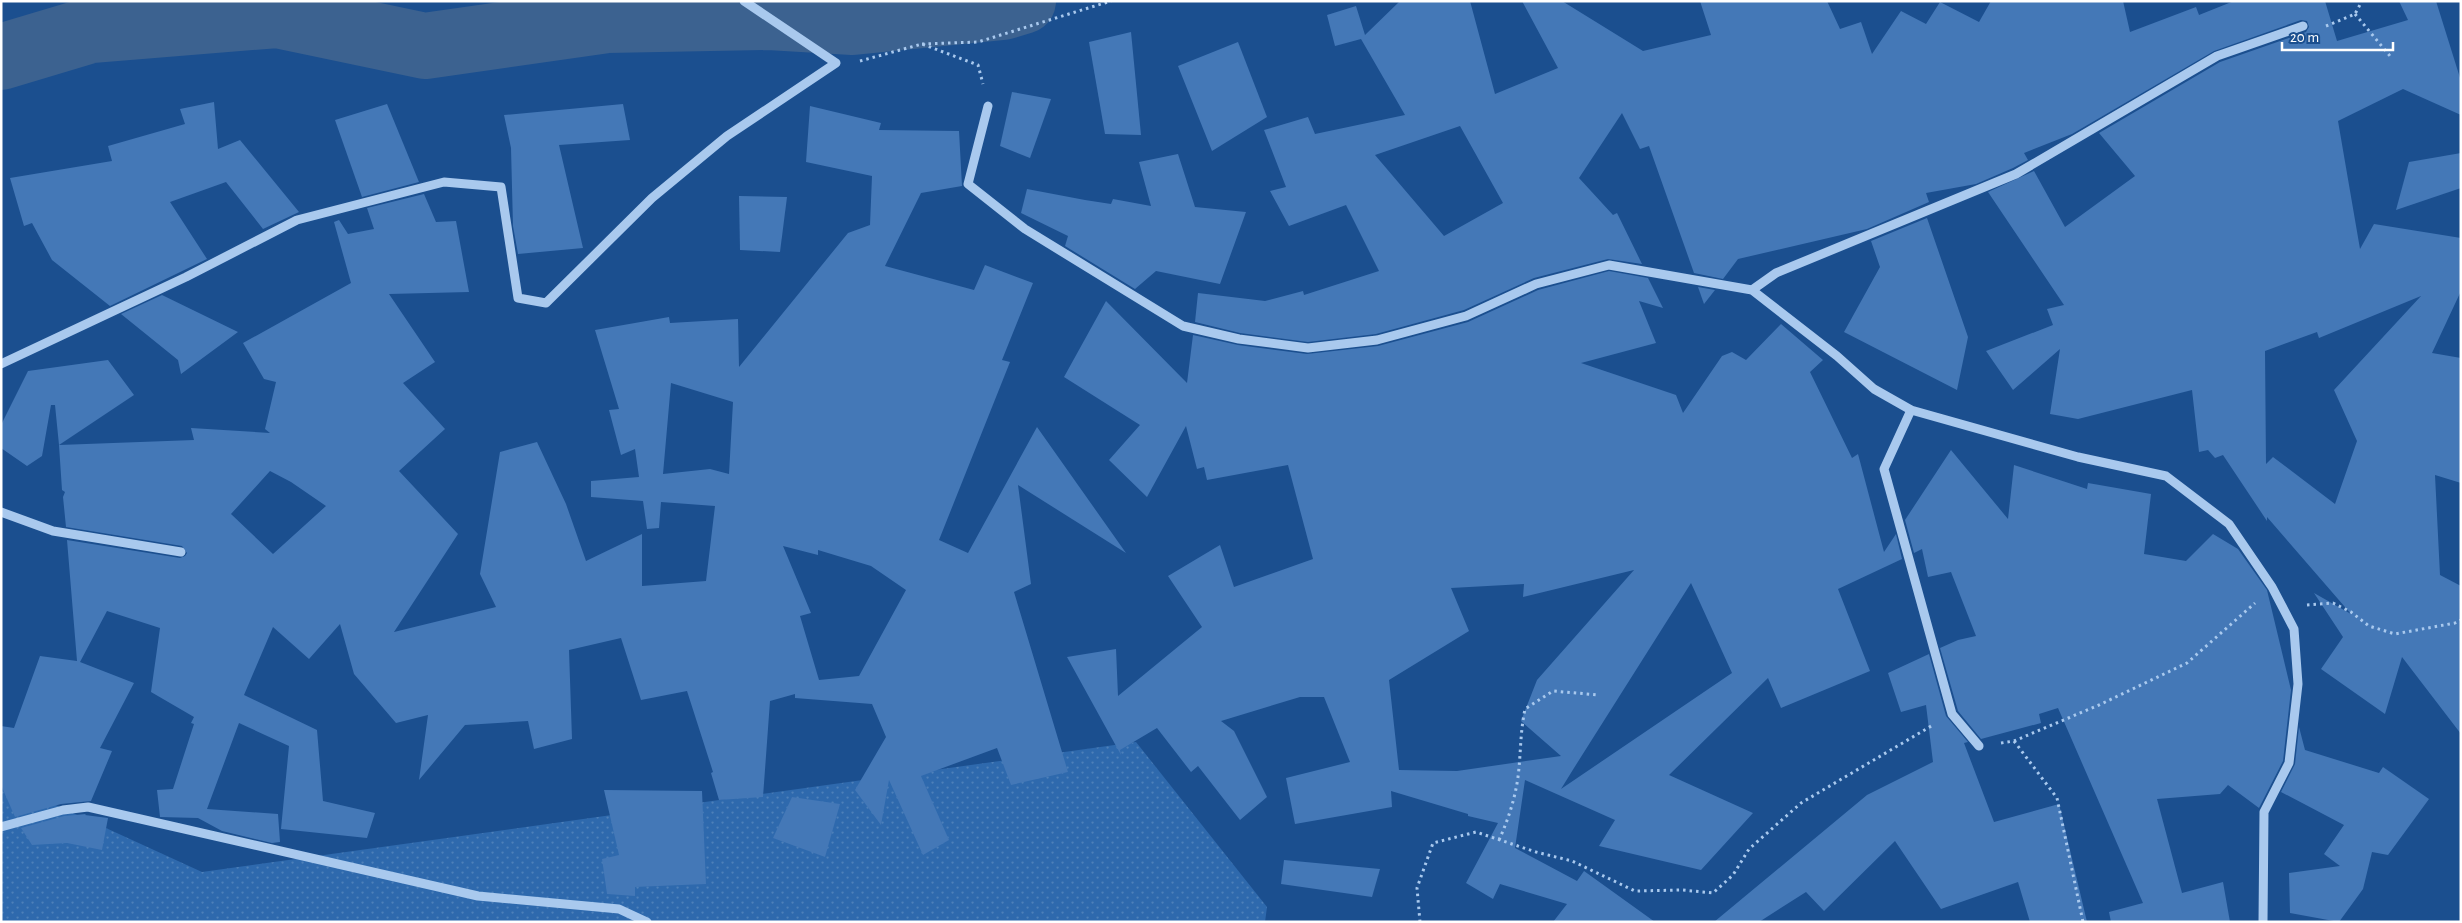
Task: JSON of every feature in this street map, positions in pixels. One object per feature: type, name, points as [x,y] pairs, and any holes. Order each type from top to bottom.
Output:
[{"type":"street","points":[[1,364],[186,277],[297,220],[444,182],[501,187],[518,298],[546,303],[652,198],[727,136],[836,62],[744,1]]},
{"type":"street","points":[[1752,290],[1776,274],[2016,174],[2217,56],[2303,26]]},
{"type":"street","points":[[988,106],[968,184],[1025,229],[1183,326],[1239,339],[1308,348],[1377,340],[1466,316],[1536,284],[1609,265],[1752,290],[1837,356],[1874,389],[1911,410],[2078,457],[2166,476],[2229,524],[2272,587],[2294,629],[2298,684],[2289,763],[2264,812],[2263,922]]},
{"type":"street","points":[[1911,410],[1884,470],[1952,714],[1980,746]]},
{"type":"street","points":[[1,512],[53,531],[182,552]]},
{"type":"street","points":[[1,827],[63,810],[88,807],[478,896],[619,909],[647,922]]},
{"type":"path","points":[[836,62],[856,62],[922,44],[978,42],[1111,1]]},
{"type":"path","points":[[2303,26],[2325,26],[2355,14],[2362,1]]},
{"type":"path","points":[[2355,14],[2390,56]]},
{"type":"path","points":[[922,44],[978,64],[988,106]]},
{"type":"path","points":[[1980,746],[2014,741],[2188,663],[2272,587]]},
{"type":"path","points":[[2282,605],[2333,603],[2351,612],[2369,626],[2395,634],[2455,623],[2461,620]]},
{"type":"path","points":[[1499,840],[1510,816],[1518,778],[1520,735],[1525,708],[1553,691],[1599,695]]},
{"type":"path","points":[[1420,922],[1416,888],[1434,843],[1476,832],[1572,861],[1635,891],[1682,890],[1714,893],[1733,875],[1749,849],[1801,803],[1952,714]]},
{"type":"path","points":[[2014,741],[2057,798],[2083,922]]},
{"type":"shaded area","points":[[1136,742],[1267,907],[1265,922],[1,922],[1,780],[202,872]]},
{"type":"building","points":[[1400,1],[1470,1],[1495,94],[1558,68],[1522,1],[1562,1],[1643,51],[1711,35],[1700,1],[1827,1],[1840,29],[1861,22],[1872,54],[1901,11],[1926,24],[1940,2],[1979,22],[1991,1],[2123,1],[2130,32],[2196,7],[2199,15],[2234,1],[2325,1],[2337,41],[2408,20],[2399,1],[2436,1],[2461,81],[2461,115],[2403,89],[2338,121],[2360,249],[2374,224],[2461,238],[2461,291],[2432,353],[2461,358],[2461,483],[2435,475],[2440,575],[2461,586],[2461,734],[2402,657],[2385,714],[2321,669],[2343,637],[2314,593],[2351,614],[2267,517],[2267,521],[2223,455],[2215,458],[2208,450],[2199,452],[2192,390],[2078,419],[2050,414],[2060,349],[2013,390],[1986,351],[2053,325],[2047,309],[2064,305],[1988,192],[2034,171],[2065,227],[2135,176],[2099,133],[2220,62],[2306,32],[2309,27],[2307,21],[2301,20],[2214,51],[2072,134],[2024,153],[2028,160],[2013,168],[1976,184],[1926,193],[1929,202],[1867,229],[1738,259],[1723,279],[1694,273],[1649,146],[1640,149],[1622,113],[1579,178],[1613,215],[1617,213],[1642,264],[1608,259],[1534,278],[1464,310],[1376,334],[1308,342],[1240,333],[1195,322],[1198,293],[1265,301],[1303,291],[1304,295],[1379,271],[1346,205],[1289,226],[1270,191],[1286,187],[1264,130],[1308,117],[1315,134],[1405,115],[1361,39],[1335,46],[1327,15],[1356,6],[1365,35]],"holes":[[[1460,126],[1503,203],[1444,236],[1375,155]],[[2421,296],[2334,390],[2357,441],[2335,504],[2273,457],[2266,464],[2265,351],[2317,332],[2319,338]]]},
{"type":"building","points":[[1131,32],[1141,135],[1105,134],[1089,42]]},
{"type":"building","points":[[1238,42],[1267,117],[1212,151],[1178,66]]},
{"type":"building","points":[[1012,92],[1051,99],[1030,158],[1000,146]]},
{"type":"building","points":[[214,102],[218,149],[240,140],[299,212],[263,229],[226,182],[170,202],[207,259],[110,306],[52,260],[32,223],[24,226],[10,178],[112,161],[108,146],[185,124],[180,109]]},
{"type":"building","points":[[387,104],[419,182],[362,197],[335,120]]},
{"type":"building","points":[[623,104],[630,140],[559,145],[583,248],[518,254],[513,226],[511,148],[504,115]]},
{"type":"building","points":[[810,106],[881,123],[879,130],[959,131],[962,186],[921,193],[885,266],[974,290],[985,265],[1033,283],[1002,360],[1010,362],[939,540],[968,553],[1037,427],[1126,553],[1018,485],[1031,584],[1014,592],[1068,772],[1011,785],[997,748],[921,776],[949,840],[923,855],[889,780],[881,825],[855,790],[886,737],[872,704],[795,698],[795,694],[770,701],[763,797],[719,800],[711,773],[713,772],[687,691],[641,700],[621,638],[569,650],[572,739],[534,749],[528,721],[465,725],[419,780],[428,715],[396,723],[354,674],[340,624],[309,659],[273,627],[244,695],[317,730],[323,801],[375,813],[367,838],[281,829],[289,746],[239,723],[207,809],[278,814],[280,842],[272,843],[222,831],[198,818],[160,817],[157,790],[173,789],[194,724],[191,723],[194,717],[151,692],[160,628],[107,611],[80,662],[134,683],[100,748],[112,751],[91,801],[61,804],[15,817],[1,785],[1,726],[14,728],[40,656],[77,661],[67,540],[180,558],[187,553],[182,546],[66,527],[63,497],[65,492],[62,490],[59,445],[194,440],[191,428],[270,433],[265,429],[276,382],[264,379],[243,343],[351,283],[334,222],[339,220],[348,234],[374,229],[367,208],[424,194],[436,222],[456,221],[469,292],[389,294],[435,362],[403,383],[445,429],[399,471],[458,534],[394,632],[496,607],[480,574],[500,452],[537,442],[566,504],[586,561],[642,534],[642,586],[706,581],[715,506],[661,502],[659,528],[647,529],[643,501],[591,497],[591,481],[639,477],[635,449],[621,455],[609,410],[619,409],[595,330],[669,317],[670,323],[738,319],[739,367],[848,233],[870,225],[872,176],[806,162]],"holes":[[[671,383],[733,402],[729,474],[710,469],[663,474]],[[270,471],[291,482],[326,506],[273,554],[231,514]],[[783,546],[818,555],[818,550],[871,566],[906,590],[859,676],[819,680],[800,616],[811,613]]]},
{"type":"building","points":[[2461,153],[2461,188],[2396,210],[2409,162]]},
{"type":"building","points":[[1178,154],[1195,207],[1246,212],[1220,284],[1156,271],[1135,289],[1065,246],[1068,236],[1021,213],[1027,189],[1111,204],[1113,199],[1151,206],[1139,162]]},
{"type":"building","points":[[739,196],[787,197],[780,252],[740,250]]},
{"type":"building","points":[[1927,218],[1968,337],[1957,390],[1844,332],[1880,267],[1871,241]]},
{"type":"building","points":[[1609,271],[1648,278],[1663,308],[1639,301],[1656,343],[1581,363],[1676,395],[1683,413],[1722,356],[1732,352],[1746,360],[1781,324],[1823,360],[1810,372],[1852,458],[1858,454],[1884,552],[1896,534],[1902,559],[1838,589],[1870,671],[1781,708],[1768,678],[1669,775],[1753,813],[1701,870],[1599,846],[1615,820],[1525,780],[1515,848],[1577,881],[1584,871],[1655,922],[1553,922],[1567,904],[1500,884],[1493,899],[1466,883],[1498,823],[1468,816],[1468,814],[1391,791],[1392,807],[1295,824],[1286,778],[1350,762],[1324,697],[1300,697],[1221,721],[1234,731],[1267,797],[1240,820],[1198,766],[1191,772],[1157,728],[1120,750],[1121,755],[1067,657],[1116,649],[1118,696],[1202,627],[1168,576],[1220,545],[1234,587],[1313,559],[1288,465],[1207,480],[1204,467],[1197,469],[1186,426],[1147,497],[1109,460],[1140,425],[1064,377],[1106,301],[1187,383],[1193,335],[1238,345],[1307,354],[1378,346],[1468,322],[1538,290]],"holes":[[[1634,570],[1537,680],[1521,721],[1561,756],[1457,771],[1399,770],[1389,680],[1469,631],[1451,588],[1524,584],[1523,597]],[[1691,583],[1732,673],[1561,789],[1574,768]]]},
{"type":"building","points":[[1698,287],[1715,290],[1704,304]]},
{"type":"building","points":[[162,295],[238,332],[181,374],[178,360],[121,314]]},
{"type":"building","points":[[108,360],[134,395],[59,445],[55,405],[51,405],[42,456],[27,466],[1,448],[1,425],[28,371]]},
{"type":"building","points":[[1951,450],[2008,519],[2014,465],[2087,489],[2088,483],[2151,494],[2144,554],[2186,561],[2213,534],[2238,549],[2267,590],[2291,690],[2283,761],[2259,808],[2228,785],[2220,794],[2157,799],[2182,893],[2223,882],[2230,922],[2111,922],[2109,912],[2143,903],[2058,708],[2039,714],[2041,723],[1981,739],[1958,711],[1940,648],[1958,640],[1976,636],[1951,572],[1928,577],[1922,549],[1914,553],[1905,520]]},
{"type":"building","points":[[1929,654],[1946,716],[1968,742],[1964,743],[1994,822],[2059,804],[2087,922],[2030,922],[2018,882],[1941,909],[1895,841],[1824,911],[1806,892],[1759,922],[1714,922],[1867,795],[1933,762],[1926,705],[1901,712],[1888,673]]},
{"type":"building","points":[[2299,727],[2305,750],[2379,773],[2383,767],[2429,799],[2388,855],[2372,852],[2363,889],[2339,922],[2290,913],[2289,873],[2340,866],[2324,854],[2344,825],[2281,792],[2295,764]]},
{"type":"building","points":[[604,790],[702,791],[706,884],[635,887],[635,896],[607,894],[602,859],[619,855]]},
{"type":"building","points":[[792,797],[840,804],[825,857],[773,838]]},
{"type":"building","points":[[86,814],[108,818],[102,850],[67,843],[32,845],[21,828],[64,816]]},
{"type":"building","points":[[1284,860],[1380,869],[1372,897],[1281,884]]},
{"type":"waterway","points":[[1,57],[91,30],[277,15],[425,46],[607,20],[769,17],[853,22],[1003,7],[1023,1]]}]
